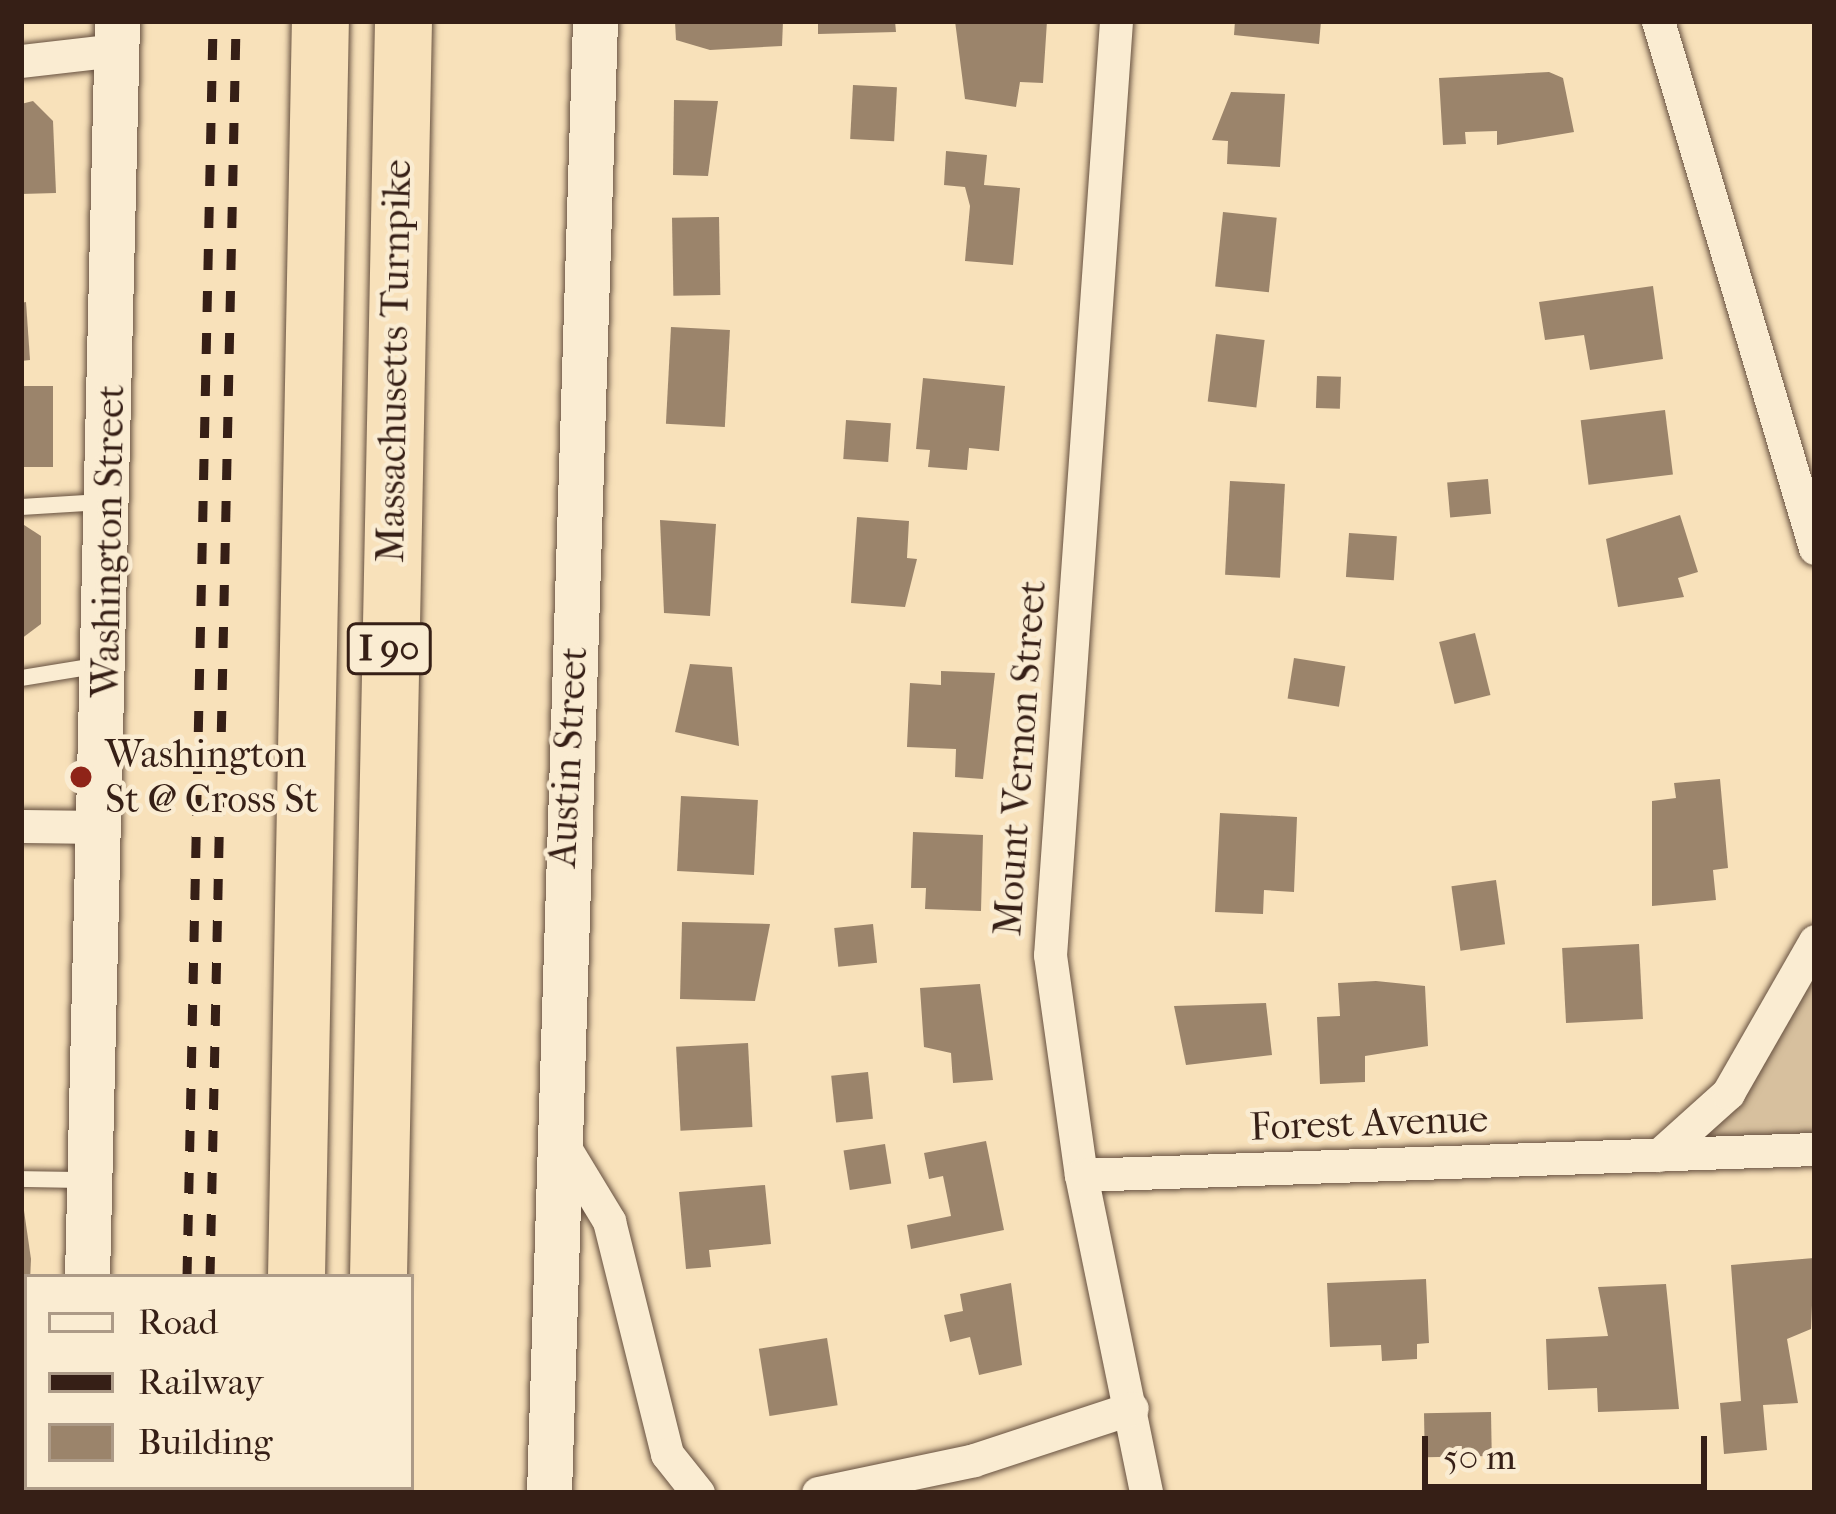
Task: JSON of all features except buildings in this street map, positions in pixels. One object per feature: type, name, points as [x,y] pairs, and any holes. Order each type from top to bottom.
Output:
[{"type":"highway","name":"I 90","points":[[296,1274],[320,21]]},
{"type":"highway","name":"Massachusetts Turnpike","points":[[378,1274],[403,21]]},
{"type":"main road","name":"Austin Street","points":[[550,1493],[554,1130],[596,21]]},
{"type":"main road","name":"Washington Street","points":[[87,1274],[104,827],[117,36]]},
{"type":"street","name":"Mount Vernon Street","points":[[1116,21],[1050,888],[1081,1175],[1146,1493]]},
{"type":"street","points":[[1658,21],[1815,548]]},
{"type":"street","points":[[21,61],[117,36]]},
{"type":"street","points":[[21,826],[104,827]]},
{"type":"street","points":[[1659,1155],[1728,1094],[1815,941]]},
{"type":"street","points":[[554,1130],[609,1221],[667,1454],[698,1493]]},
{"type":"street","name":"Forest Avenue","points":[[1081,1175],[1815,1149]]},
{"type":"street","points":[[818,1493],[957,1465],[1132,1408]]},
{"type":"lane","points":[[21,507],[109,501]]},
{"type":"lane","points":[[21,678],[106,665]]},
{"type":"lane","points":[[21,1179],[90,1180]]},
{"type":"shaded area","points":[[1815,941],[1815,1149],[1659,1155],[1696,1129]]},
{"type":"railway","points":[[187,1274],[213,21]]},
{"type":"railway","points":[[210,1274],[236,21]]},
{"type":"place","name":"Washington St @ Cross St","points":[[81,777]]}]
